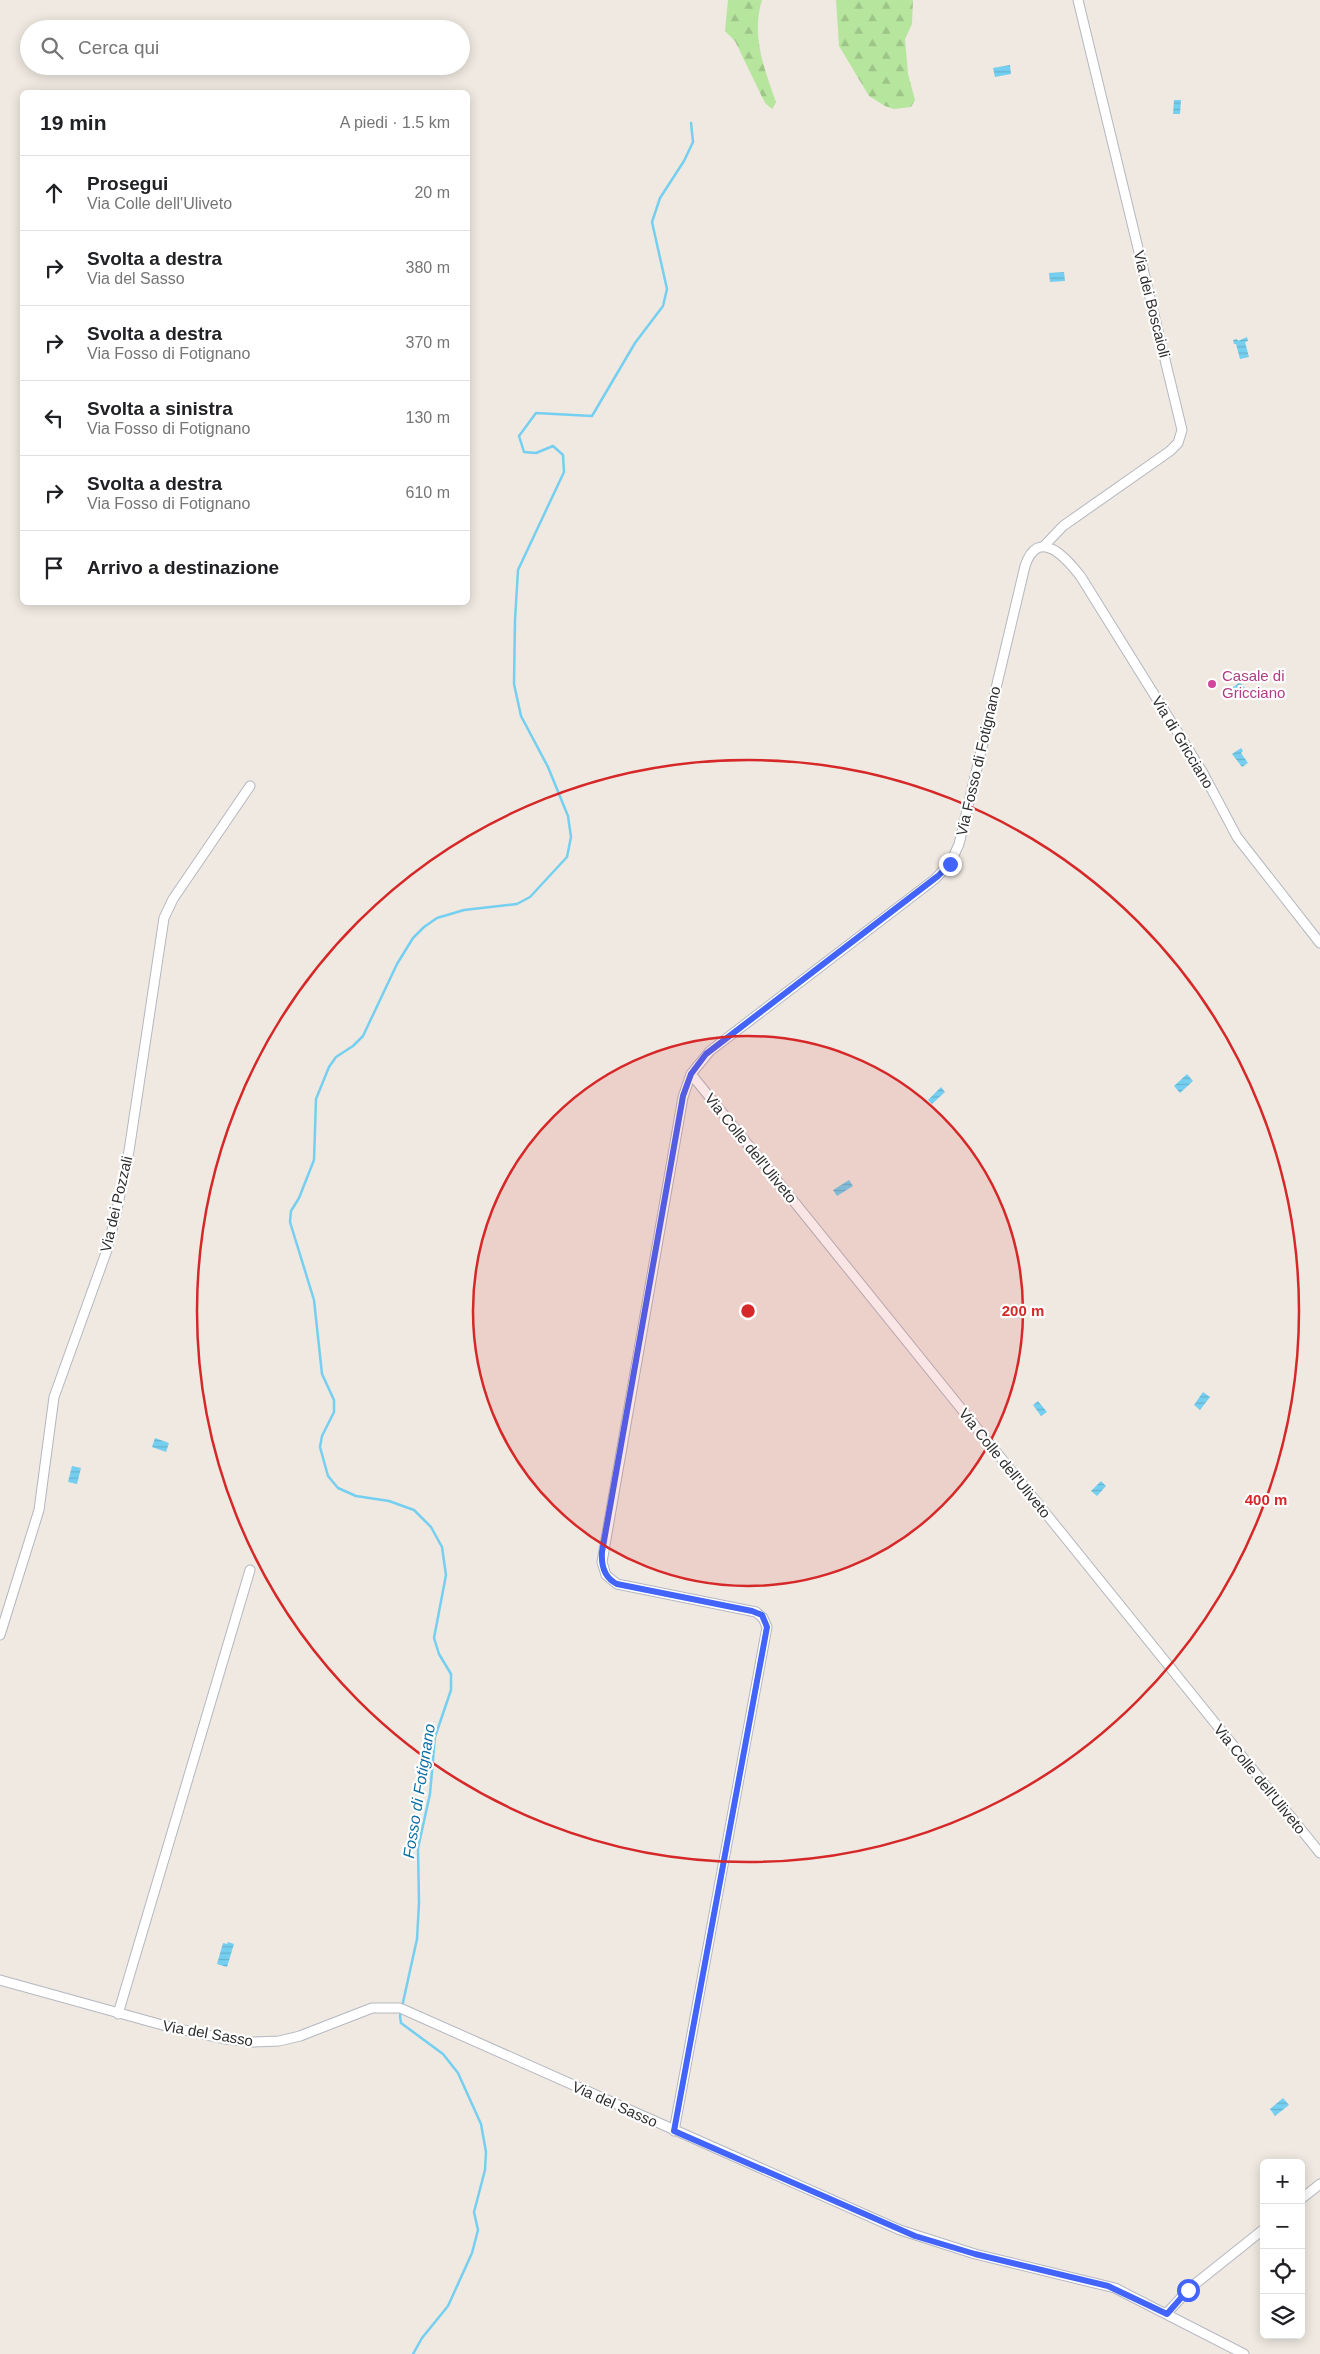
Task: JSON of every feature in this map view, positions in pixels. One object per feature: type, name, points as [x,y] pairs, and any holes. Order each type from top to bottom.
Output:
[{"type":"street","name":"Via dei Boscaioli","points":[[1044,546],[1063,526],[1170,451],[1180,439],[1182,430],[1078,0]]},
{"type":"street","name":"Via di Gricciano","points":[[1044,546],[1060,554],[1081,576],[1203,772],[1237,837],[1320,943]]},
{"type":"street","name":"Via Fosso di Fotignano","points":[[674,2131],[767,1627],[762,1615],[752,1611],[617,1584],[606,1575],[602,1562],[683,1096],[691,1074],[710,1051],[938,876],[952,862],[961,834],[1025,566],[1032,550],[1044,546]]},
{"type":"street","name":"Via dei Pozzali","points":[[0,1635],[39,1510],[50,1415],[54,1397],[107,1250],[114,1222],[129,1151],[164,918],[176,894],[250,786]]},
{"type":"street","name":"Via Colle dell'Uliveto","points":[[691,1074],[1320,1854]]},
{"type":"street","points":[[118,2014],[250,1570]]},
{"type":"street","name":"Via del Sasso","points":[[0,1980],[118,2014],[219,2037],[264,2042],[310,2033],[367,2009],[394,2007],[406,2010],[674,2131],[915,2236],[975,2254],[1108,2286],[1244,2354]]},
{"type":"street","points":[[1305,2196],[1320,2184]]},
{"type":"street","points":[[1167,2314],[1190,2288],[1260,2232]]},
{"type":"green space","points":[[728,0],[762,0],[759,13],[758,39],[763,64],[776,102],[772,109],[765,103],[735,41],[725,31]]},
{"type":"green space","points":[[836,0],[913,0],[912,24],[905,39],[908,74],[915,100],[911,107],[894,109],[869,96],[839,46]]},
{"type":"water","points":[[1010,65],[1011,74],[995,77],[993,68]]},
{"type":"water","points":[[1174,100],[1181,100],[1180,114],[1173,114]]},
{"type":"water","points":[[1064,272],[1065,281],[1050,282],[1049,273]]},
{"type":"water","points":[[1247,337],[1248,341],[1245,342],[1249,357],[1240,359],[1233,340],[1237,339],[1238,341]]},
{"type":"water","points":[[1240,682],[1245,688],[1233,698],[1228,691]]},
{"type":"water","points":[[1241,748],[1243,751],[1241,753],[1248,763],[1242,767],[1232,754]]},
{"type":"water","points":[[1187,1074],[1193,1081],[1180,1093],[1174,1086]]},
{"type":"water","points":[[941,1087],[945,1092],[932,1104],[928,1100]]},
{"type":"water","points":[[849,1180],[853,1186],[837,1196],[833,1190]]},
{"type":"water","points":[[1203,1392],[1210,1397],[1200,1410],[1194,1405]]},
{"type":"water","points":[[1038,1401],[1047,1412],[1041,1416],[1033,1405]]},
{"type":"water","points":[[155,1438],[169,1443],[166,1452],[152,1447]]},
{"type":"water","points":[[72,1466],[81,1468],[77,1484],[68,1482]]},
{"type":"water","points":[[1101,1481],[1106,1486],[1097,1496],[1091,1491]]},
{"type":"water","points":[[228,1942],[234,1944],[227,1967],[217,1964],[223,1943],[227,1944]]},
{"type":"water","points":[[1283,2098],[1289,2105],[1275,2116],[1270,2109]]},
{"type":"waterway","name":"Fosso di Fotignano","points":[[413,2354],[422,2338],[448,2306],[472,2253],[478,2230],[474,2212],[485,2170],[486,2152],[481,2124],[458,2073],[443,2054],[401,2023],[400,2016],[417,1939],[419,1903],[418,1848],[430,1794],[435,1737],[451,1690],[451,1674],[439,1654],[434,1638],[446,1575],[442,1547],[431,1527],[414,1510],[389,1501],[356,1496],[338,1488],[328,1476],[320,1447],[322,1436],[334,1412],[334,1400],[322,1374],[314,1300],[290,1222],[291,1211],[299,1198],[314,1160],[316,1099],[329,1067],[336,1057],[353,1046],[363,1036],[397,964],[413,938],[437,918],[464,910],[517,904],[530,897],[567,857],[571,837],[568,816],[548,767],[521,716],[514,684],[518,570],[564,472],[563,455],[553,446],[536,453],[524,452],[519,436],[536,413],[592,416],[635,343],[663,306],[667,289],[652,222],[660,198],[684,161],[693,142],[691,123]]},
{"type":"place","name":"Casale di Gricciano","points":[[1212,684]]},
{"type":"route","points":[[950,864],[938,876],[706,1054],[691,1074],[683,1096],[602,1552],[603,1566],[609,1577],[617,1584],[759,1613],[764,1618],[767,1627],[674,2131],[851,2210],[937,2244],[1108,2286],[1120,2290],[1167,2314],[1188,2290]]}]
